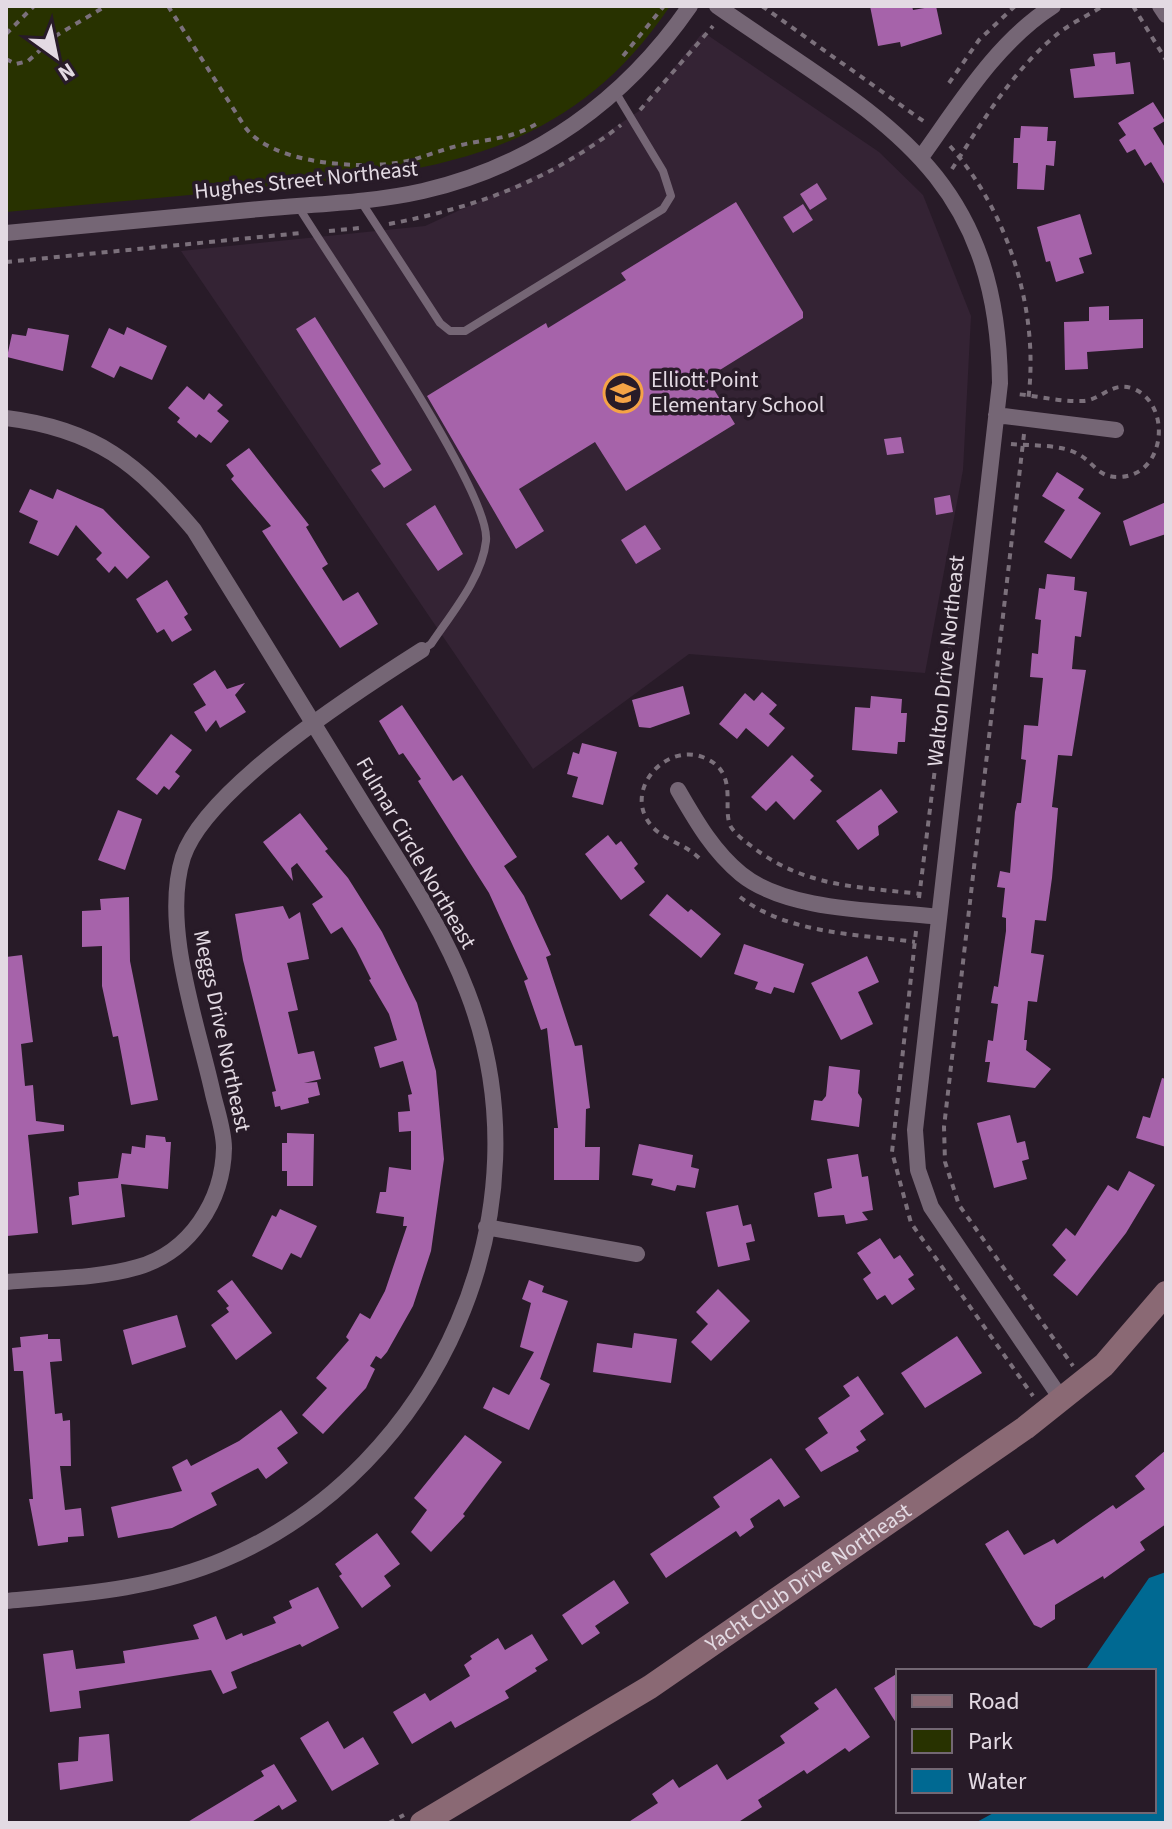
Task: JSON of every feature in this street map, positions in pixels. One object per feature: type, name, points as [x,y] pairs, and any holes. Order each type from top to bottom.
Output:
[{"type":"street","name":"Hughes Street Northeast","points":[[6,233],[360,200],[422,191],[504,164],[571,128],[616,93],[661,47],[690,6]]},
{"type":"street","name":"Walton Drive Northeast","points":[[717,6],[887,126],[922,156],[968,224],[992,294],[999,336],[996,415],[915,1130],[918,1170],[931,1207],[1062,1400]]},
{"type":"street","points":[[922,156],[987,67],[1026,27],[1053,6]]},
{"type":"street","points":[[1160,6],[1166,15]]},
{"type":"street","points":[[996,415],[1116,430]]},
{"type":"street","name":"Fulmar Circle Northeast","points":[[6,418],[68,431],[110,450],[152,480],[194,530],[429,912],[468,993],[491,1083],[495,1125],[494,1181],[486,1227],[478,1271],[459,1326],[434,1375],[372,1457],[316,1507],[249,1548],[198,1570],[102,1592],[6,1601]]},
{"type":"street","name":"Meggs Drive Northeast","points":[[6,1282],[138,1268],[179,1246],[211,1207],[224,1148],[178,938],[178,878],[194,834],[222,797],[351,695],[422,650]]},
{"type":"street","points":[[678,790],[712,844],[742,875],[769,890],[805,901],[939,917]]},
{"type":"street","points":[[486,1227],[637,1254]]},
{"type":"street","name":"Yacht Club Drive Northeast","points":[[422,1823],[650,1687],[1062,1400],[1123,1345],[1166,1293]]},
{"type":"lane","points":[[360,200],[440,323],[450,331],[465,331],[663,209],[671,196],[663,171],[616,93]]},
{"type":"lane","points":[[298,205],[410,383],[476,497],[484,520],[486,542],[469,587],[431,644],[422,650]]},
{"type":"path","points":[[6,34],[34,6]]},
{"type":"path","points":[[6,59],[16,64],[28,61],[57,35],[106,6]]},
{"type":"path","points":[[168,6],[245,127],[255,140],[272,150],[321,160],[395,163],[467,143],[508,138],[543,120]]},
{"type":"path","points":[[621,59],[664,6]]},
{"type":"path","points":[[941,181],[1010,82],[1058,34],[1103,6]]},
{"type":"path","points":[[1133,6],[1166,60]]},
{"type":"path","points":[[714,25],[723,26]]},
{"type":"path","points":[[962,564],[957,580],[919,894],[892,1152],[911,1223],[1036,1400]]},
{"type":"path","points":[[704,864],[686,846],[660,835],[648,822],[642,797],[646,782],[663,760],[678,755],[693,754],[715,764],[728,787],[729,823],[733,831],[776,865],[818,881],[941,896]]},
{"type":"path","points":[[733,891],[755,908],[790,924],[965,948]]},
{"type":"shaded area","name":"Elliott Point Elementary School","points":[[703,32],[879,152],[923,195],[971,316],[963,470],[925,673],[689,654],[533,769],[181,251],[425,226],[558,165],[639,111]]},
{"type":"green space","points":[[6,6],[670,6],[629,58],[585,98],[538,128],[487,150],[433,165],[317,183],[6,212]]},
{"type":"water","points":[[1166,1572],[1166,1823],[975,1823],[993,1813],[1156,1813],[1156,1669],[1086,1669],[1149,1578]]},
{"type":"building","points":[[870,6],[912,6],[913,10],[936,6],[942,34],[901,47],[900,42],[878,46]]},
{"type":"building","points":[[1115,52],[1116,64],[1130,62],[1134,94],[1074,98],[1070,69],[1095,66],[1093,54]]},
{"type":"building","points":[[1153,102],[1165,121],[1153,128],[1166,149],[1166,187],[1151,162],[1145,166],[1135,149],[1127,153],[1119,140],[1126,135],[1118,123]]},
{"type":"building","points":[[1021,126],[1048,127],[1047,141],[1056,141],[1054,166],[1046,165],[1044,190],[1017,189],[1018,163],[1013,163],[1014,138],[1020,138]]},
{"type":"building","points":[[817,183],[827,199],[810,210],[800,194]]},
{"type":"building","points":[[736,202],[803,312],[803,318],[707,378],[735,424],[626,491],[595,442],[519,489],[544,531],[516,549],[427,396],[546,323],[548,328],[626,280],[621,273]]},
{"type":"building","points":[[803,204],[813,220],[793,233],[783,217]]},
{"type":"building","points":[[1080,214],[1092,254],[1079,258],[1084,273],[1056,282],[1050,261],[1046,262],[1037,227]]},
{"type":"building","points":[[1109,306],[1109,320],[1143,319],[1143,348],[1087,352],[1088,369],[1065,370],[1064,322],[1089,321],[1089,307]]},
{"type":"building","points":[[315,317],[412,470],[384,488],[371,470],[381,464],[296,329]]},
{"type":"building","points":[[127,327],[167,346],[152,380],[120,366],[114,378],[91,367],[109,328],[124,335]]},
{"type":"building","points":[[28,328],[69,335],[63,371],[7,357],[12,334],[26,336]]},
{"type":"building","points":[[187,386],[204,400],[209,393],[223,405],[217,411],[229,421],[211,443],[199,434],[196,438],[177,422],[180,418],[168,408]]},
{"type":"building","points":[[901,437],[904,453],[887,455],[884,439]]},
{"type":"building","points":[[249,448],[309,525],[306,527],[328,564],[322,568],[343,601],[358,592],[378,624],[340,648],[262,531],[271,526],[231,479],[234,476],[226,465]]},
{"type":"building","points":[[1057,472],[1084,489],[1078,498],[1101,513],[1071,559],[1044,542],[1065,510],[1042,496]]},
{"type":"building","points":[[30,489],[53,499],[57,489],[103,509],[150,557],[127,579],[115,566],[109,573],[96,559],[102,553],[76,525],[58,556],[29,543],[38,521],[19,512]]},
{"type":"building","points":[[950,495],[953,512],[936,515],[934,498]]},
{"type":"building","points":[[1166,502],[1166,534],[1130,546],[1123,521]]},
{"type":"building","points":[[435,505],[463,554],[438,571],[406,524]]},
{"type":"building","points":[[645,525],[661,549],[636,564],[621,540]]},
{"type":"building","points":[[1047,574],[1075,577],[1074,590],[1087,592],[1081,637],[1075,636],[1072,669],[1086,670],[1072,756],[1058,755],[1052,807],[1058,808],[1046,921],[1035,920],[1031,953],[1044,955],[1037,1002],[1028,1001],[1024,1040],[1027,1040],[1026,1050],[1051,1069],[1035,1088],[987,1082],[990,1062],[985,1062],[988,1040],[993,1041],[998,1004],[991,1003],[994,986],[998,987],[1006,931],[1006,918],[1002,917],[1005,888],[997,887],[1000,871],[1010,873],[1015,812],[1017,803],[1021,803],[1026,760],[1021,759],[1024,725],[1038,726],[1043,678],[1030,677],[1032,653],[1038,654],[1041,620],[1035,619],[1039,588],[1045,589]]},
{"type":"building","points":[[167,580],[188,614],[184,617],[192,630],[172,642],[164,629],[157,633],[136,599]]},
{"type":"building","points":[[215,670],[227,689],[245,683],[235,695],[246,712],[220,728],[216,720],[206,732],[194,712],[206,705],[193,684]]},
{"type":"building","points":[[683,686],[690,714],[650,728],[639,727],[632,700]]},
{"type":"building","points":[[762,692],[777,705],[769,714],[785,728],[768,747],[746,728],[737,739],[719,724],[745,693],[754,701]]},
{"type":"building","points":[[871,696],[902,699],[901,713],[907,713],[905,742],[898,742],[897,754],[852,750],[855,707],[870,708]]},
{"type":"building","points":[[402,705],[453,781],[462,775],[517,857],[504,866],[524,896],[551,955],[546,957],[575,1046],[582,1045],[590,1108],[586,1109],[585,1147],[600,1147],[599,1180],[554,1180],[554,1128],[558,1128],[547,1028],[541,1030],[524,981],[528,979],[489,893],[418,781],[421,779],[403,753],[399,755],[379,721]]},
{"type":"building","points":[[171,734],[192,750],[175,772],[180,776],[169,790],[164,786],[157,795],[136,779]]},
{"type":"building","points":[[582,743],[617,752],[603,805],[572,797],[578,777],[567,774],[573,752],[579,754]]},
{"type":"building","points":[[792,755],[814,776],[810,780],[822,791],[794,820],[776,801],[766,811],[751,797]]},
{"type":"building","points":[[881,789],[898,812],[878,826],[879,835],[858,850],[836,821]]},
{"type":"building","points":[[118,810],[142,819],[125,870],[98,860]]},
{"type":"building","points":[[300,813],[328,849],[325,851],[348,878],[382,932],[417,1003],[436,1071],[444,1159],[431,1251],[413,1306],[387,1352],[381,1359],[376,1356],[370,1366],[375,1369],[366,1388],[323,1434],[302,1415],[327,1388],[316,1378],[349,1340],[346,1337],[360,1313],[370,1319],[385,1291],[407,1226],[403,1226],[404,1217],[376,1213],[380,1192],[386,1192],[389,1167],[411,1170],[411,1131],[399,1132],[398,1112],[410,1111],[408,1095],[412,1094],[403,1061],[380,1068],[374,1047],[397,1040],[389,1014],[369,980],[356,949],[342,927],[331,934],[312,904],[323,897],[297,863],[291,868],[293,881],[263,842]]},
{"type":"building","points":[[608,835],[616,845],[621,841],[638,864],[634,868],[645,882],[621,900],[585,854]]},
{"type":"building","points":[[667,894],[721,934],[701,958],[649,915]]},
{"type":"building","points":[[129,897],[130,961],[158,1100],[131,1105],[118,1036],[113,1037],[102,986],[102,946],[82,947],[82,911],[101,910],[100,899]]},
{"type":"building","points":[[283,906],[289,919],[300,912],[309,959],[287,963],[298,1010],[288,1012],[298,1054],[314,1051],[321,1079],[304,1083],[317,1082],[320,1095],[308,1098],[309,1103],[281,1110],[280,1106],[275,1107],[272,1092],[276,1091],[243,960],[235,914]]},
{"type":"building","points":[[744,944],[804,964],[794,993],[774,987],[771,994],[755,989],[758,982],[734,974]]},
{"type":"building","points":[[22,955],[33,1042],[21,1044],[25,1086],[33,1085],[36,1121],[64,1125],[64,1131],[28,1135],[38,1233],[7,1236],[6,957]]},
{"type":"building","points":[[867,956],[879,982],[858,992],[873,1024],[841,1040],[811,983]]},
{"type":"building","points":[[829,1066],[860,1070],[858,1093],[862,1099],[859,1127],[811,1120],[814,1100],[822,1101],[826,1096]]},
{"type":"building","points":[[1162,1078],[1166,1079],[1166,1147],[1136,1138],[1143,1116],[1150,1118]]},
{"type":"building","points":[[1010,1115],[1017,1143],[1025,1141],[1029,1159],[1022,1161],[1027,1179],[994,1188],[977,1123]]},
{"type":"building","points":[[287,1133],[314,1134],[313,1186],[287,1186],[287,1171],[282,1171],[282,1143],[287,1143]]},
{"type":"building","points":[[146,1135],[165,1137],[166,1142],[171,1142],[168,1189],[121,1184],[125,1217],[72,1225],[69,1197],[79,1195],[78,1182],[118,1178],[122,1153],[131,1154],[132,1146],[145,1148]]},
{"type":"building","points":[[639,1144],[693,1155],[691,1167],[699,1169],[695,1188],[677,1185],[675,1191],[651,1185],[653,1179],[632,1175]]},
{"type":"building","points":[[858,1154],[862,1177],[868,1176],[873,1210],[862,1212],[868,1220],[846,1224],[844,1215],[818,1217],[814,1193],[832,1188],[827,1159]]},
{"type":"building","points":[[1129,1171],[1155,1185],[1126,1233],[1077,1296],[1053,1275],[1066,1260],[1052,1245],[1066,1228],[1075,1236],[1108,1185],[1118,1191]]},
{"type":"building","points":[[738,1205],[743,1226],[751,1224],[755,1241],[746,1243],[750,1260],[718,1267],[706,1212]]},
{"type":"building","points":[[280,1209],[317,1226],[301,1258],[291,1253],[282,1270],[252,1256],[272,1215],[276,1217]]},
{"type":"building","points":[[880,1238],[894,1259],[900,1255],[914,1275],[908,1279],[915,1289],[892,1305],[885,1295],[877,1300],[863,1279],[871,1273],[857,1253]]},
{"type":"building","points":[[232,1280],[272,1333],[236,1360],[211,1325],[229,1312],[226,1308],[229,1306],[217,1291]]},
{"type":"building","points":[[529,1280],[544,1286],[542,1292],[568,1301],[540,1379],[550,1384],[529,1430],[483,1408],[493,1387],[509,1395],[534,1352],[520,1347],[531,1303],[522,1299]]},
{"type":"building","points":[[718,1289],[750,1321],[711,1361],[691,1342],[708,1324],[696,1312]]},
{"type":"building","points":[[177,1315],[186,1347],[132,1365],[123,1330]]},
{"type":"building","points":[[634,1333],[677,1339],[671,1383],[593,1372],[597,1343],[632,1348]]},
{"type":"building","points":[[48,1334],[48,1339],[60,1339],[62,1361],[50,1362],[55,1414],[62,1413],[63,1421],[70,1420],[71,1466],[60,1466],[65,1510],[81,1508],[84,1536],[68,1537],[68,1542],[38,1546],[29,1499],[33,1499],[23,1371],[14,1371],[12,1348],[21,1347],[20,1337]]},
{"type":"building","points":[[957,1336],[982,1373],[925,1408],[901,1373]]},
{"type":"building","points":[[858,1376],[884,1414],[860,1431],[866,1440],[856,1447],[859,1451],[821,1472],[805,1449],[828,1433],[818,1418],[850,1396],[843,1386]]},
{"type":"building","points":[[281,1410],[298,1433],[277,1448],[288,1463],[266,1479],[258,1468],[211,1493],[217,1505],[172,1528],[118,1538],[111,1507],[182,1491],[172,1467],[187,1459],[191,1466],[239,1441]]},
{"type":"building","points":[[465,1435],[502,1462],[463,1514],[465,1516],[431,1552],[411,1532],[427,1510],[414,1498]]},
{"type":"building","points":[[1166,1450],[1166,1524],[1140,1542],[1145,1550],[1104,1579],[1103,1576],[1055,1605],[1055,1619],[1041,1628],[1034,1625],[985,1544],[1008,1530],[1024,1555],[1054,1539],[1057,1544],[1113,1505],[1116,1509],[1145,1489],[1135,1476]]},
{"type":"building","points":[[771,1458],[800,1497],[784,1507],[779,1499],[750,1519],[754,1527],[740,1537],[736,1531],[666,1578],[650,1554],[720,1507],[713,1497]]},
{"type":"building","points":[[377,1533],[400,1564],[384,1576],[391,1586],[362,1608],[339,1576],[342,1574],[335,1564]]},
{"type":"building","points":[[614,1580],[629,1603],[595,1626],[600,1633],[582,1645],[562,1615]]},
{"type":"building","points":[[318,1587],[339,1628],[302,1647],[300,1644],[231,1672],[237,1688],[223,1694],[211,1670],[79,1691],[81,1708],[50,1712],[43,1654],[73,1650],[76,1669],[125,1663],[123,1651],[199,1639],[193,1625],[216,1616],[226,1640],[242,1633],[243,1636],[276,1623],[273,1617],[292,1608],[289,1601]]},
{"type":"building","points":[[532,1634],[548,1660],[535,1668],[537,1671],[505,1691],[509,1698],[455,1728],[451,1721],[412,1744],[393,1712],[425,1693],[430,1701],[470,1676],[464,1665],[472,1659],[470,1656],[498,1638],[505,1650]]},
{"type":"building","points":[[896,1674],[896,1723],[874,1688]]},
{"type":"building","points":[[836,1688],[870,1737],[849,1752],[845,1748],[807,1774],[804,1770],[758,1800],[762,1807],[737,1823],[627,1823],[658,1803],[652,1794],[673,1779],[679,1788],[717,1764],[727,1780],[785,1743],[780,1736],[819,1709],[814,1703]]},
{"type":"building","points":[[328,1721],[344,1749],[363,1737],[379,1764],[332,1791],[300,1738]]},
{"type":"building","points":[[109,1734],[113,1781],[60,1790],[58,1763],[78,1761],[79,1737]]},
{"type":"building","points":[[274,1764],[297,1801],[282,1810],[279,1805],[250,1823],[186,1823],[264,1776],[261,1771]]},
{"type":"place","name":"Elliott Point Elementary School","points":[[623,393]]}]
